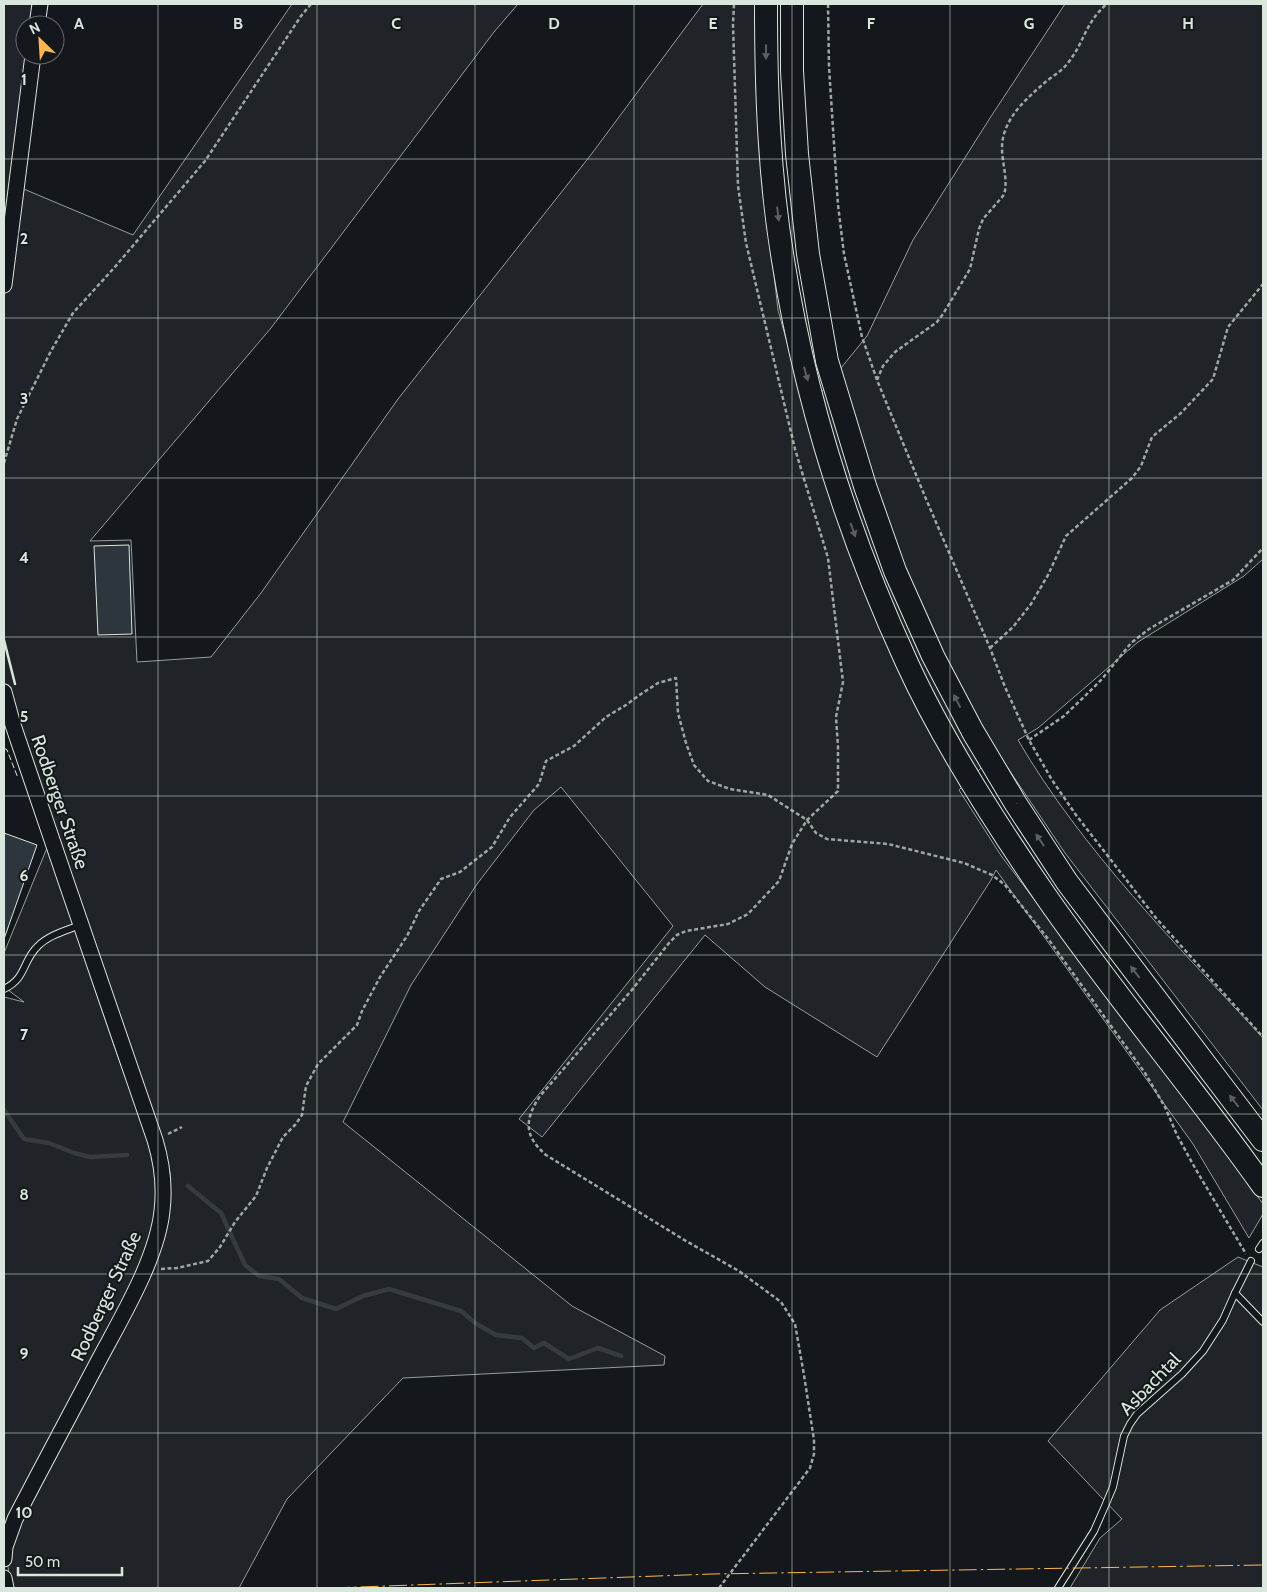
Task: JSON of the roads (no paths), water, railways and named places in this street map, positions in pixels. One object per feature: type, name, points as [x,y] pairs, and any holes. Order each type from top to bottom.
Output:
[{"type":"highway","points":[[766,4],[766,73],[771,159],[783,259],[803,364],[840,494],[871,581],[908,666],[950,744],[993,816],[1045,896],[1237,1148],[1263,1186]]},
{"type":"highway","points":[[792,4],[792,71],[797,154],[808,254],[827,361],[864,486],[895,571],[933,656],[973,732],[1021,812],[1089,912],[1263,1140]]},
{"type":"street","points":[[4,285],[33,65]]},
{"type":"street","name":"Rodberger Straße","points":[[4,692],[13,725],[130,1065],[160,1157],[163,1177],[162,1212],[159,1229],[144,1271],[125,1311],[15,1520],[5,1547],[4,1558]]},
{"type":"street","points":[[4,1578],[6,1588]]},
{"type":"lane","points":[[4,989],[15,983],[38,947],[53,936],[81,924]]},
{"type":"lane","name":"Asbachtal","points":[[1058,1588],[1094,1531],[1105,1506],[1112,1487],[1124,1436],[1130,1424],[1137,1414],[1182,1374],[1203,1351],[1223,1320],[1252,1261]]},
{"type":"lane","points":[[1235,1293],[1263,1322]]},
{"type":"waterway","points":[[4,1110],[24,1139],[49,1143],[90,1157],[127,1155]]},
{"type":"waterway","points":[[188,1186],[221,1213],[245,1265],[259,1276],[279,1279],[302,1298],[336,1309],[363,1296],[389,1289],[461,1311],[475,1323],[496,1335],[522,1338],[534,1348],[544,1343],[569,1359],[598,1348],[621,1356]]}]
